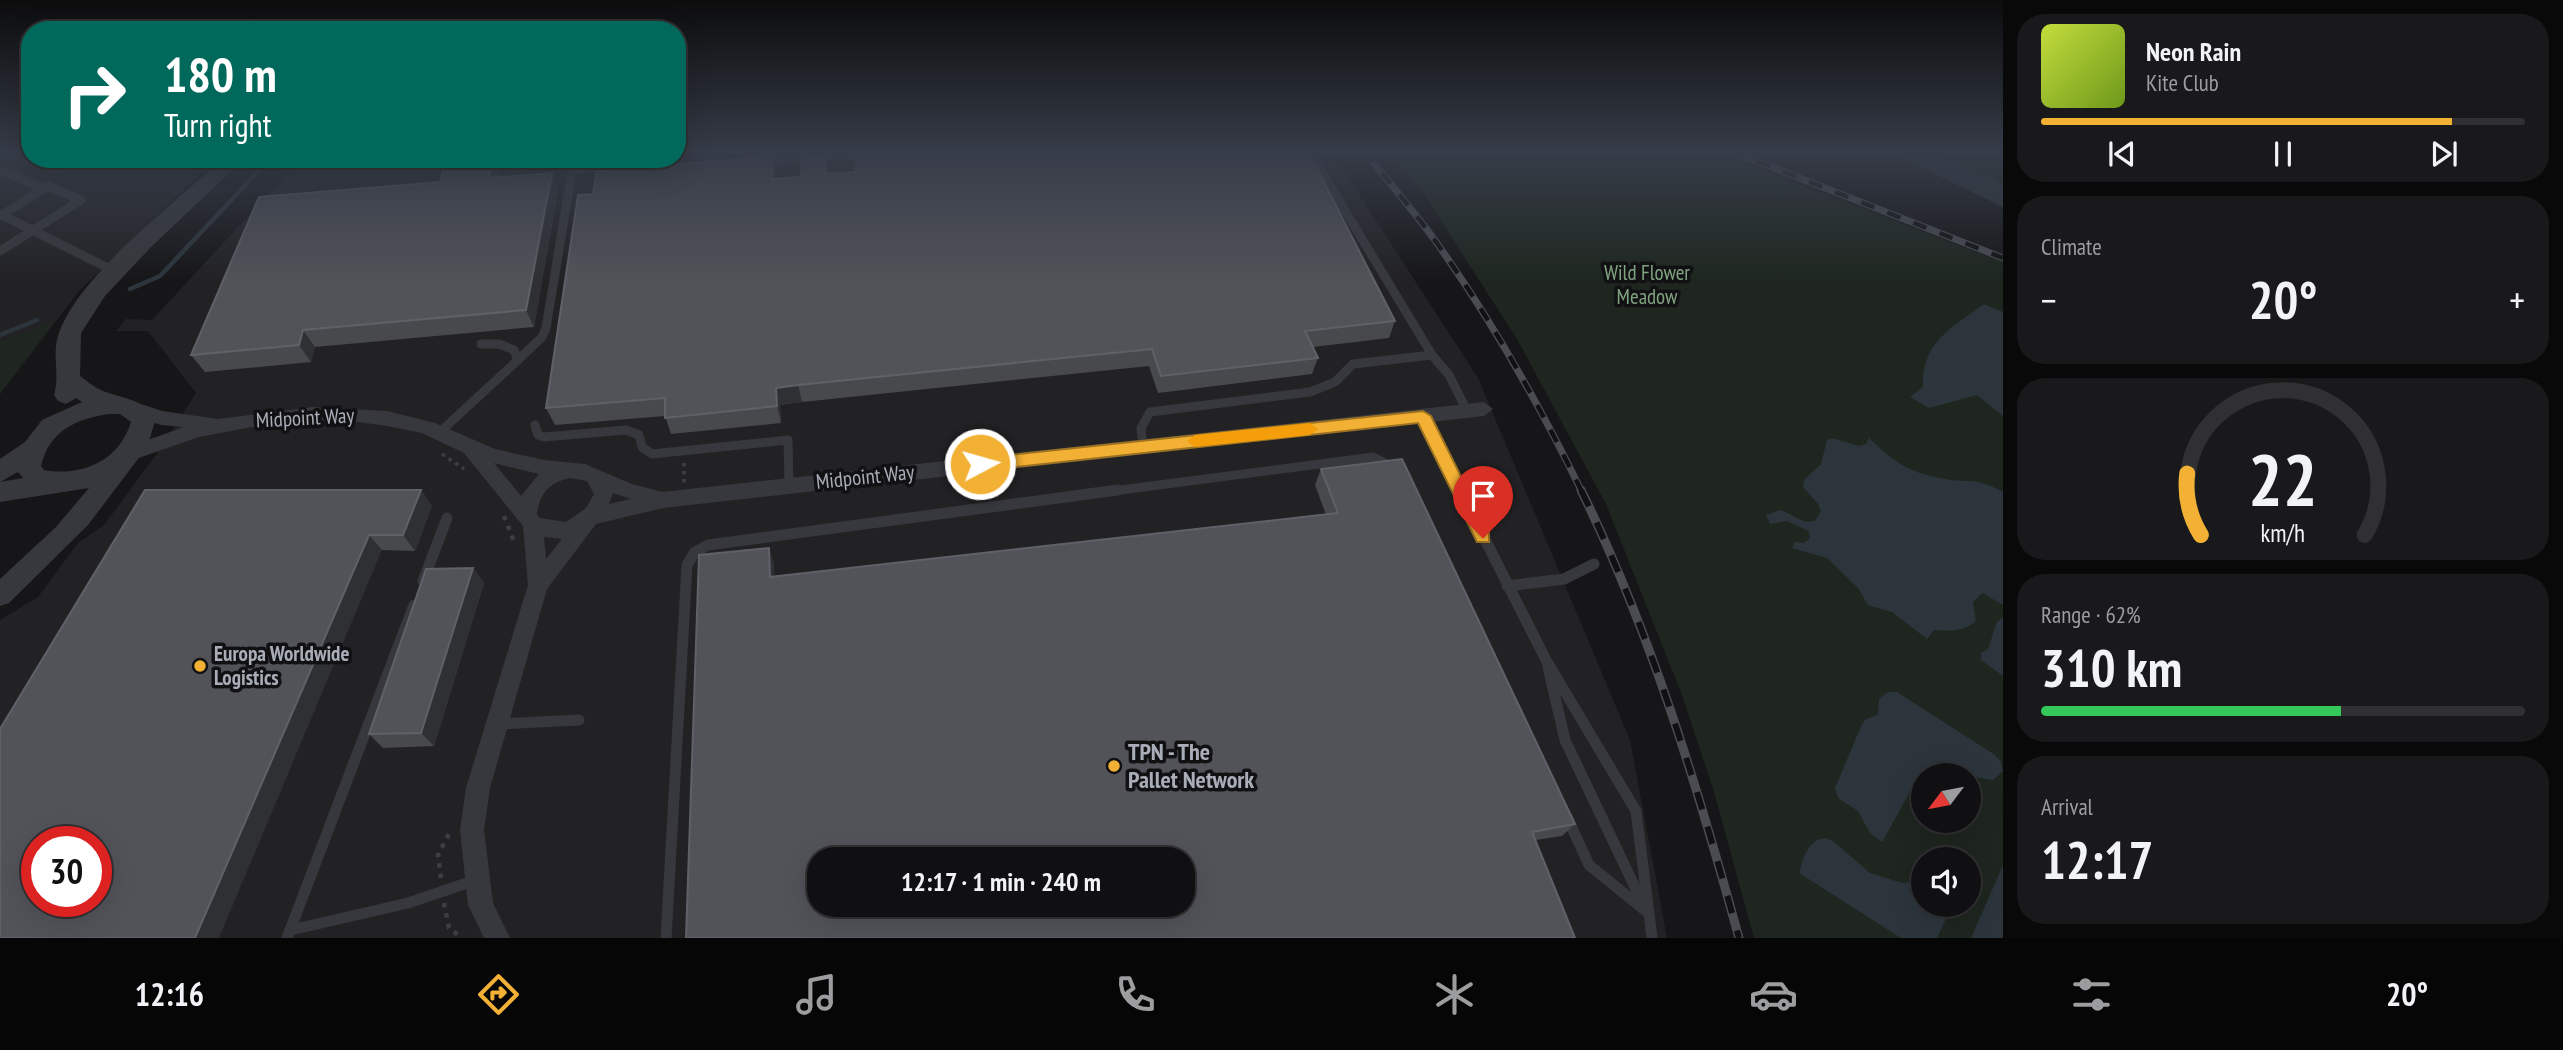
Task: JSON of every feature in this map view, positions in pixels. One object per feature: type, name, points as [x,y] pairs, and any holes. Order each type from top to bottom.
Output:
[{"type":"street","points":[[85,512],[82,493],[36,478],[28,467],[37,440],[62,404],[71,381],[65,359],[70,334],[82,309],[198,195]]},
{"type":"street","points":[[0,595],[48,554],[85,512],[140,438],[143,421],[130,407],[92,396],[71,381]]},
{"type":"street","points":[[0,472],[37,440],[79,410],[104,404],[130,407]]},
{"type":"street","name":"Midpoint Way","points":[[130,407],[161,418],[219,424]]},
{"type":"street","name":"Midpoint Way","points":[[591,519],[663,500],[1476,410]]},
{"type":"street","name":"Midpoint Way","points":[[125,458],[153,443],[219,424],[327,414],[366,415],[440,432],[469,447],[525,466],[569,471]]},
{"type":"street","name":"Midpoint Way","points":[[469,447],[530,519]]},
{"type":"street","points":[[0,492],[96,475],[125,458]]},
{"type":"street","points":[[497,938],[481,905],[477,879],[472,830],[478,788],[538,585],[591,519],[604,494],[595,477],[569,471],[553,475],[535,487],[527,503],[538,585]]},
{"type":"street","name":"Midpoint Way","points":[[595,477],[663,500]]},
{"type":"street","points":[[530,519],[544,530],[559,532],[591,519]]},
{"type":"lane","points":[[1,216],[35,195]]},
{"type":"lane","points":[[0,251],[81,200],[69,195]]},
{"type":"lane","points":[[440,432],[542,337],[546,328],[568,195]]},
{"type":"lane","points":[[1335,195],[1432,355],[1476,410]]},
{"type":"lane","points":[[1,216],[117,272]]},
{"type":"lane","points":[[481,344],[499,344],[514,350],[518,360]]},
{"type":"lane","points":[[1143,447],[1141,428],[1150,412],[1310,392],[1335,382],[1353,365],[1432,355]]},
{"type":"lane","points":[[1423,416],[1546,660],[1636,811],[1652,938]]},
{"type":"lane","points":[[535,425],[538,435],[544,437],[625,430],[639,435],[642,447],[652,454],[788,440],[789,485]]},
{"type":"lane","points":[[666,938],[687,565],[695,552],[708,545],[1373,457],[1399,470],[1404,479]]},
{"type":"lane","points":[[289,934],[447,518]]},
{"type":"lane","points":[[1507,586],[1569,578],[1579,575],[1594,564]]},
{"type":"lane","points":[[1546,660],[1565,740],[1647,912]]},
{"type":"lane","points":[[497,724],[579,720]]},
{"type":"lane","points":[[1563,808],[1589,865],[1647,912]]},
{"type":"lane","points":[[289,934],[443,893],[477,879]]},
{"type":"path","points":[[683,498],[685,451]]},
{"type":"path","points":[[440,453],[472,476]]},
{"type":"path","points":[[503,511],[506,527],[518,549]]},
{"type":"path","points":[[453,819],[438,855],[447,927],[452,934],[462,938]]},
{"type":"shaded area","points":[[0,195],[178,195],[79,291],[0,394]]},
{"type":"shaded area","points":[[268,195],[1359,195],[1478,378],[1630,740],[1667,938],[0,938],[0,620],[38,597],[78,543],[104,525],[161,448],[196,393],[148,331],[116,331],[126,319],[152,320]]},
{"type":"shaded area","points":[[1978,195],[2003,195],[2003,207]]},
{"type":"shaded area","points":[[1984,304],[2003,312],[2003,416],[1977,395],[1929,408],[1910,397],[1923,387],[1927,359],[1940,338]]},
{"type":"shaded area","points":[[1832,438],[1859,446],[1866,444],[1869,438],[1909,469],[1950,480],[1978,482],[2003,492],[2003,605],[1982,593],[1973,602],[1976,621],[1961,629],[1934,630],[1927,639],[1892,612],[1868,605],[1858,588],[1827,558],[1792,548],[1795,542],[1804,543],[1810,538],[1809,531],[1787,521],[1770,524],[1766,515],[1781,510],[1805,522],[1815,521],[1821,511],[1803,487],[1804,480],[1821,464],[1827,440]]},
{"type":"shaded area","points":[[2003,617],[2003,676],[1981,660],[1981,653],[1988,649],[1997,622]]},
{"type":"shaded area","points":[[1888,692],[1897,692],[1995,755],[2001,762],[2003,771],[1993,780],[1981,778],[1981,763],[1911,763],[1911,791],[1882,842],[1870,833],[1858,811],[1838,798],[1835,788],[1862,724],[1866,719],[1878,715],[1879,699]]},
{"type":"shaded area","points":[[1826,838],[1834,842],[1870,873],[1902,883],[1911,882],[1911,917],[1946,917],[1937,938],[1901,938],[1799,873],[1810,846]]},
{"type":"shaded area","points":[[2003,865],[2003,938],[1971,938]]},
{"type":"green space","name":"Wild Flower Meadow","points":[[1424,195],[1827,195],[2003,262],[2003,938],[1754,938],[1714,792],[1682,695],[1606,504],[1517,339]]},
{"type":"green space","points":[[53,323],[46,332],[0,394],[0,341]]},
{"type":"building","points":[[548,195],[526,310],[303,330],[299,345],[191,355],[259,197]]},
{"type":"building","points":[[578,195],[1330,195],[1395,321],[1305,331],[1318,358],[1161,376],[1152,349],[776,388],[777,406],[665,418],[665,398],[546,408]]},
{"type":"building","name":"TPN - The Pallet Network","points":[[1402,459],[1575,824],[1532,832],[1575,938],[686,938],[699,555],[769,548],[770,577],[1338,513],[1321,469]]},
{"type":"building","name":"Europa Worldwide Logistics","points":[[145,490],[421,490],[403,535],[369,535],[195,938],[0,938],[0,729]]},
{"type":"building","points":[[473,568],[421,733],[369,734],[426,569]]},
{"type":"waterway","points":[[130,289],[160,276],[236,195]]},
{"type":"waterway","points":[[0,335],[37,320]]},
{"type":"railway","points":[[1399,195],[1434,239],[1495,331],[1581,490]]},
{"type":"railway","points":[[1842,195],[2003,258]]},
{"type":"railway","points":[[1581,490],[1651,654],[1689,767],[1739,938]]},
{"type":"slow traffic","points":[[1195,441],[1310,429]]},
{"type":"place","name":"Europa Worldwide Logistics","points":[[200,666]]},
{"type":"place","name":"TPN - The Pallet Network","points":[[1114,766]]},
{"type":"route","points":[[980,464],[1423,416],[1483,538]]}]
